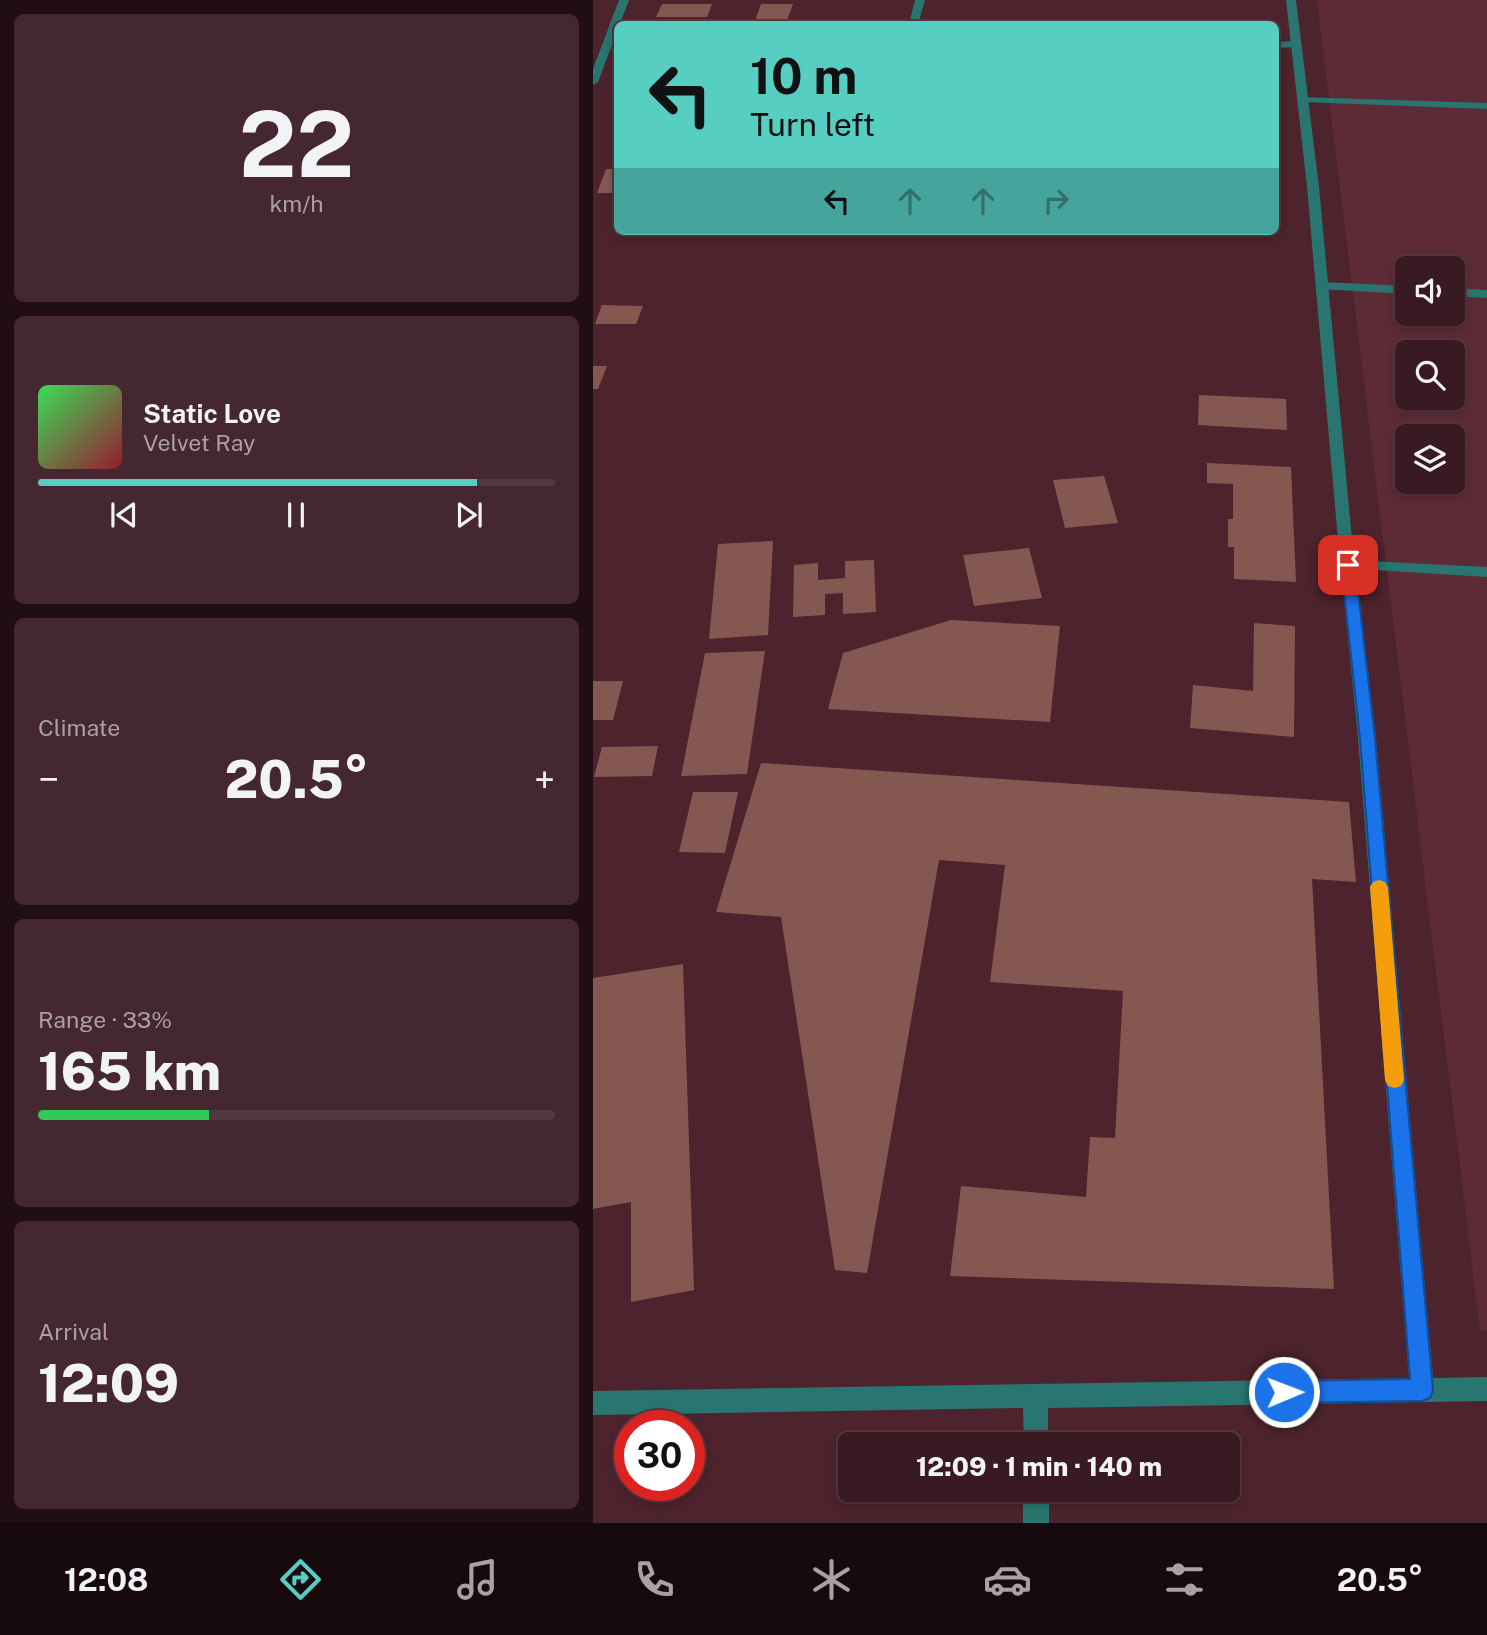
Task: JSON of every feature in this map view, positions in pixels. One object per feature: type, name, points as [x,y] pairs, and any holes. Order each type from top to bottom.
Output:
[{"type":"street","points":[[615,21],[623,0]]},
{"type":"street","points":[[914,21],[920,0]]},
{"type":"street","points":[[1291,0],[1367,738],[1422,1390]]},
{"type":"street","points":[[593,82],[614,25]]},
{"type":"street","points":[[1279,44],[1297,44]]},
{"type":"street","points":[[1303,99],[1487,106]]},
{"type":"street","points":[[1322,286],[1395,289]]},
{"type":"street","points":[[1465,293],[1487,294]]},
{"type":"street","points":[[1348,565],[1487,572]]},
{"type":"street","points":[[593,1403],[1487,1389]]},
{"type":"street","points":[[1035,1396],[1036,1432]]},
{"type":"street","points":[[1036,1502],[1036,1523]]},
{"type":"shaded area","points":[[1317,0],[1487,0],[1487,1330],[1480,1330]]},
{"type":"building","points":[[662,4],[712,4],[707,17],[656,17]]},
{"type":"building","points":[[761,4],[793,4],[787,21],[755,21]]},
{"type":"building","points":[[606,169],[614,169],[614,193],[597,193]]},
{"type":"building","points":[[602,305],[643,306],[636,324],[595,324]]},
{"type":"building","points":[[593,366],[607,366],[598,389],[593,389]]},
{"type":"building","points":[[1199,395],[1286,399],[1287,430],[1198,425]]},
{"type":"building","points":[[1207,463],[1291,467],[1296,582],[1234,579],[1234,547],[1228,547],[1228,519],[1233,519],[1233,484],[1207,483]]},
{"type":"building","points":[[1104,476],[1118,523],[1065,528],[1053,480]]},
{"type":"building","points":[[773,541],[768,635],[709,639],[718,544]]},
{"type":"building","points":[[1029,548],[1042,598],[974,606],[963,555]]},
{"type":"building","points":[[874,560],[876,612],[843,614],[843,593],[825,594],[825,615],[793,617],[794,565],[818,563],[818,580],[845,578],[845,561]]},
{"type":"building","points":[[951,620],[1060,626],[1050,722],[828,709],[843,653]]},
{"type":"building","points":[[1254,623],[1295,626],[1294,737],[1190,728],[1193,685],[1253,691]]},
{"type":"building","points":[[765,651],[747,774],[681,776],[705,653]]},
{"type":"building","points":[[593,681],[623,681],[613,720],[593,720]]},
{"type":"building","points":[[658,746],[652,776],[594,777],[602,747]]},
{"type":"building","points":[[761,763],[1349,802],[1356,882],[1312,879],[1334,1289],[950,1276],[961,1186],[1086,1197],[1090,1137],[1115,1138],[1123,991],[990,982],[1005,865],[939,860],[867,1273],[835,1270],[781,917],[716,912]]},
{"type":"building","points":[[693,792],[738,792],[725,853],[679,852]]},
{"type":"building","points":[[683,964],[694,1290],[631,1302],[631,1202],[593,1209],[593,978]]},
{"type":"slow traffic","points":[[1379,887],[1395,1080]]},
{"type":"route","points":[[1284,1392],[1422,1390],[1367,738],[1348,565]]}]
